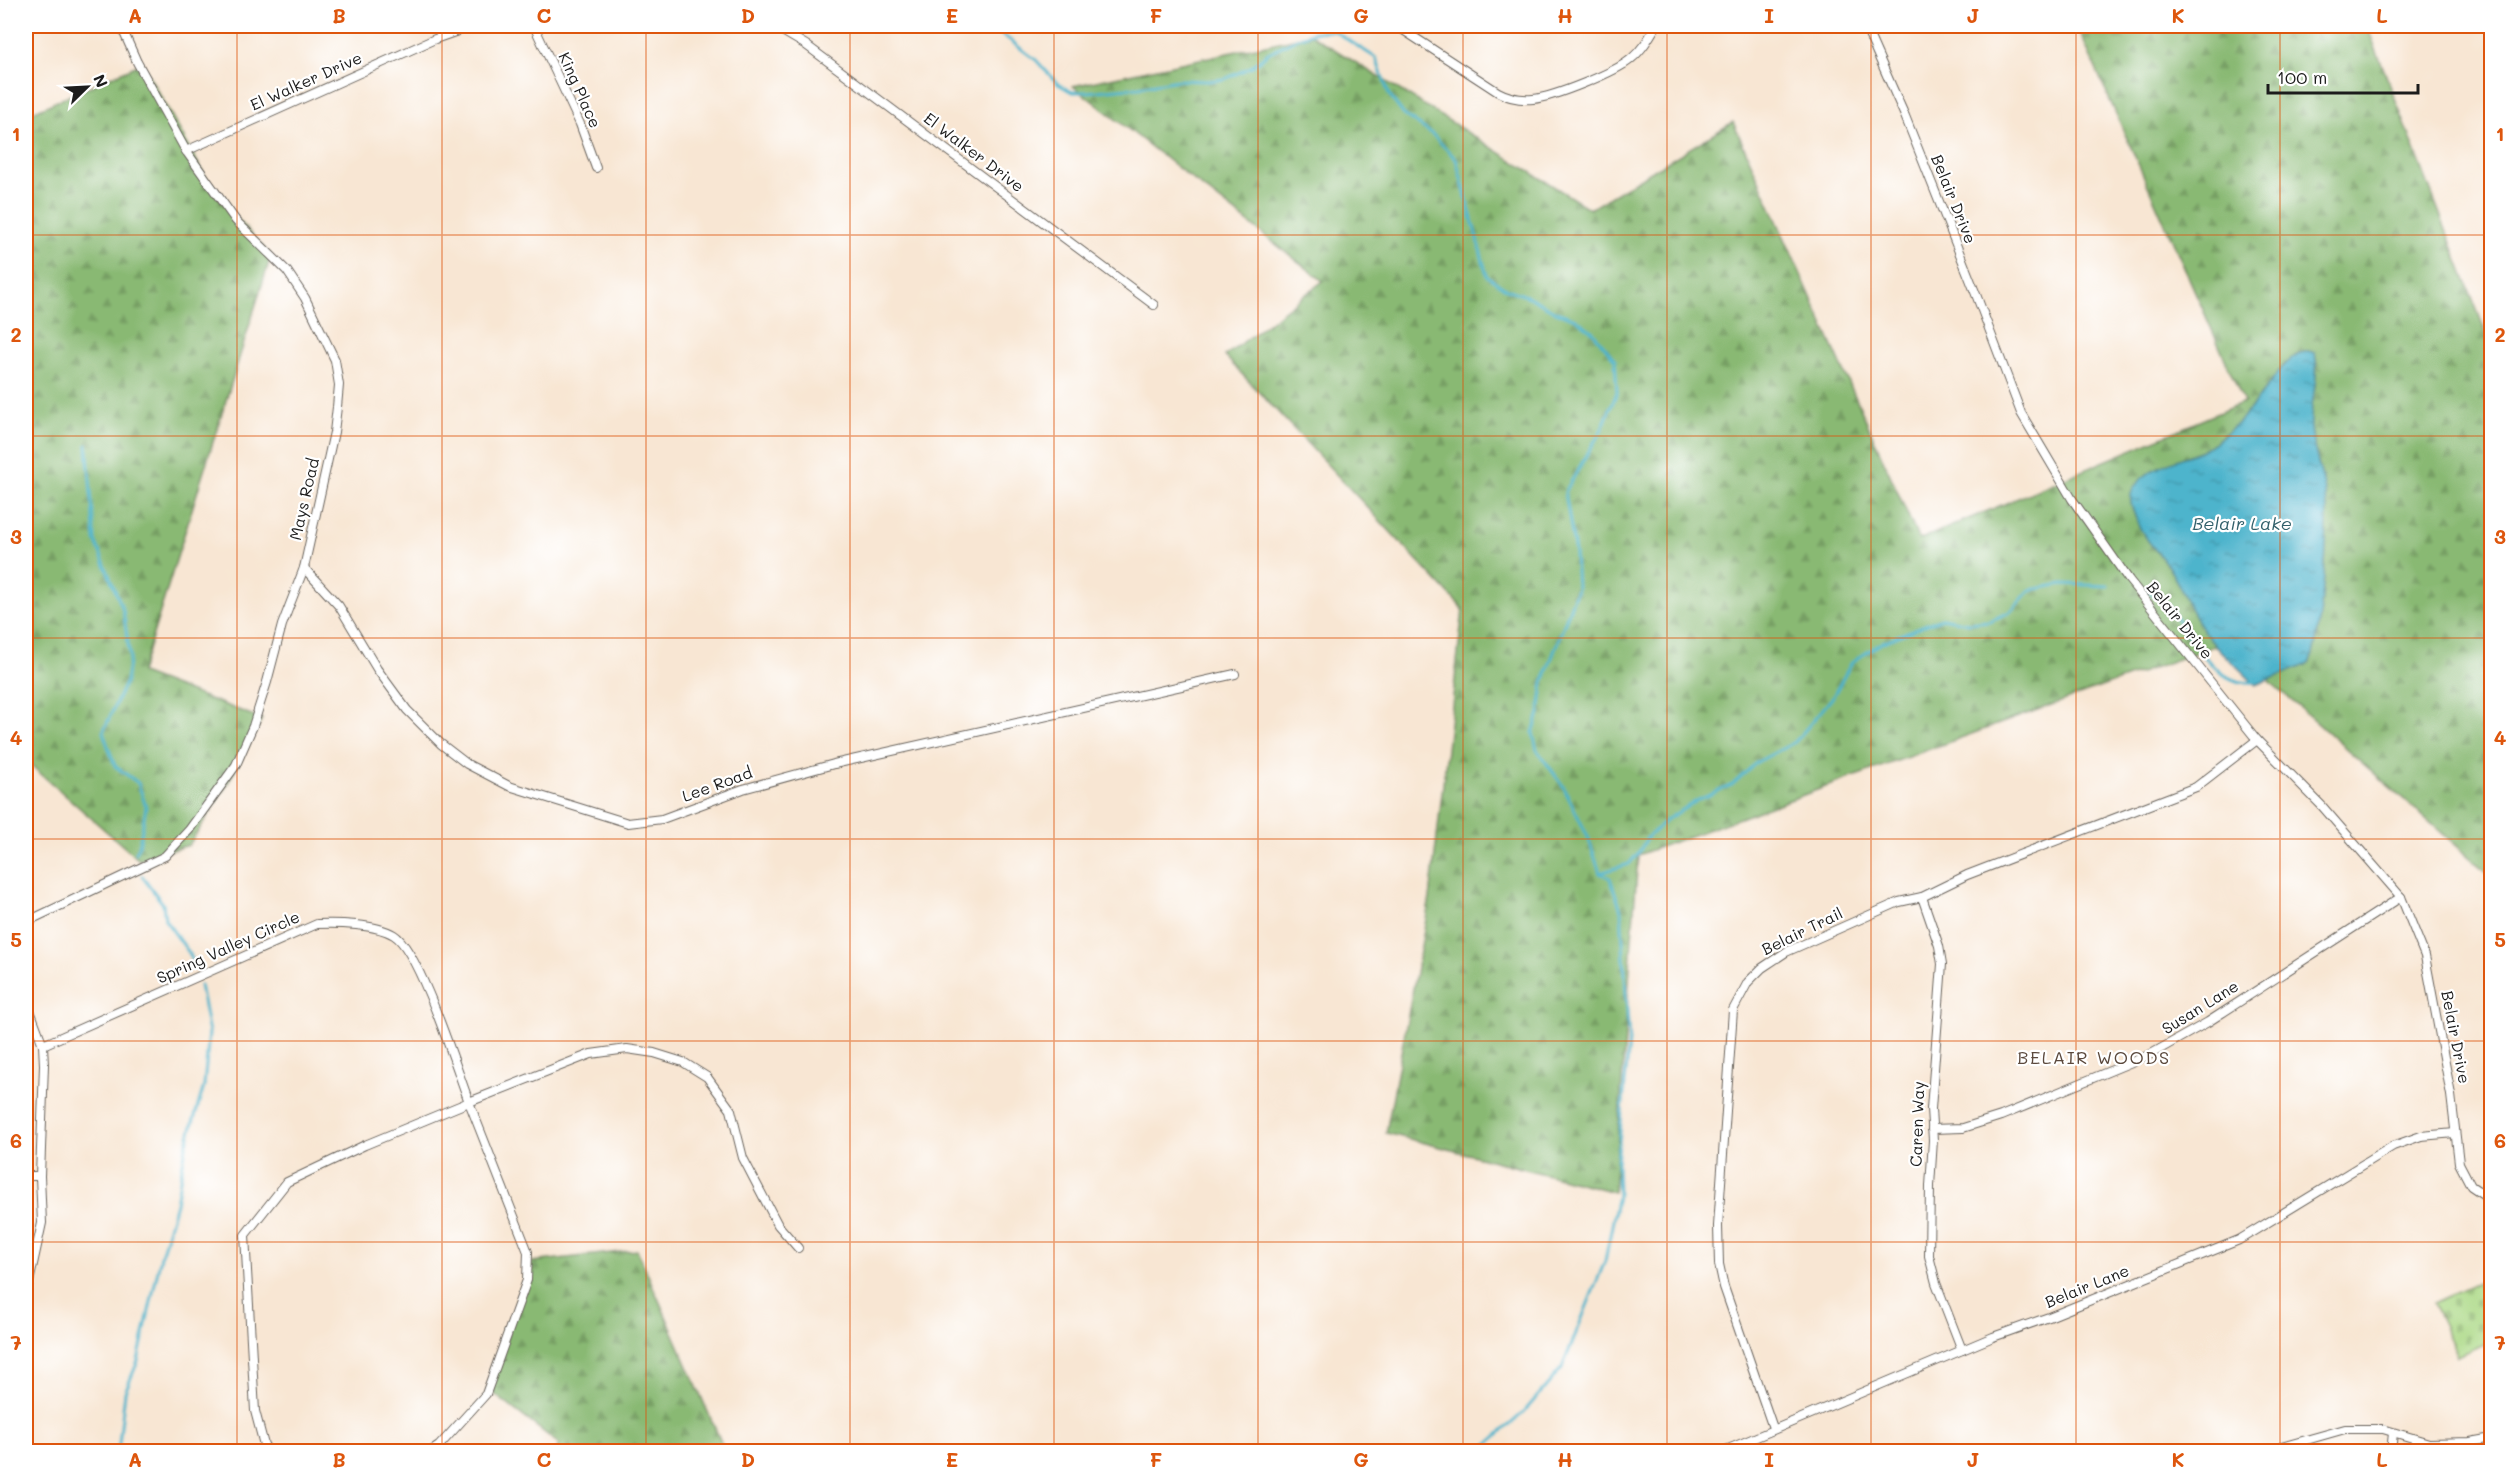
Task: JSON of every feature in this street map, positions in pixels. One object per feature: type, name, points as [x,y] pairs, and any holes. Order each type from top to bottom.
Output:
[{"type":"street","name":"Mays Road","points":[[26,922],[165,856],[189,830],[236,765],[252,726],[267,682],[282,625],[304,568],[334,432],[339,385],[335,360],[305,298],[287,271],[236,221],[186,151],[136,62],[121,26]]},
{"type":"street","name":"El Walker Drive","points":[[186,151],[435,39],[472,26]]},
{"type":"street","name":"King Place","points":[[534,26],[580,124],[596,168]]},
{"type":"street","name":"El Walker Drive","points":[[774,26],[806,45],[1154,305]]},
{"type":"street","points":[[1397,26],[1497,92],[1509,97],[1529,99],[1555,94],[1622,66],[1643,47],[1656,26]]},
{"type":"street","name":"Belair Drive","points":[[1865,26],[1977,297],[2021,413],[2072,499],[2128,580],[2257,740],[2322,806],[2401,897],[2425,956],[2451,1095],[2459,1163],[2471,1186],[2492,1200]]},
{"type":"street","name":"Lee Road","points":[[304,568],[339,606],[377,669],[407,710],[441,744],[467,764],[509,786],[628,823],[662,819],[743,789],[834,764],[1235,674]]},
{"type":"street","name":"Belair Trail","points":[[1773,1428],[1724,1287],[1719,1264],[1718,1226],[1733,1011],[1748,982],[1762,968],[1786,952],[1899,902],[1922,897],[1967,875],[2196,787],[2257,740]]},
{"type":"street","name":"Caren Way","points":[[1922,897],[1940,946],[1942,964],[1931,1109],[1933,1140],[1929,1256],[1936,1283],[1962,1350]]},
{"type":"street","name":"Susan Lane","points":[[1932,1129],[1963,1128],[2001,1116],[2151,1054],[2208,1022],[2401,897]]},
{"type":"street","name":"Spring Valley Circle","points":[[43,1045],[317,924],[358,925],[395,935],[412,958],[428,990],[528,1252],[527,1280],[486,1394],[439,1446],[430,1452]]},
{"type":"street","points":[[26,1000],[43,1045],[44,1065],[40,1176],[42,1223],[26,1296]]},
{"type":"street","points":[[269,1452],[264,1445],[255,1411],[245,1235],[287,1182],[365,1145],[591,1054],[627,1049],[654,1053],[683,1062],[707,1077],[730,1110],[743,1158],[778,1225],[798,1248]]},
{"type":"street","name":"Belair Lane","points":[[1721,1452],[1773,1428],[1962,1350],[2239,1240],[2393,1146],[2421,1136],[2454,1133]]},
{"type":"street","points":[[26,1176],[40,1176]]},
{"type":"street","points":[[2264,1452],[2345,1429],[2383,1429],[2429,1443],[2470,1442],[2492,1438]]},
{"type":"street","points":[[2391,1452],[2392,1433]]},
{"type":"green space","points":[[2077,26],[2367,26],[2491,346],[2491,876],[2225,642],[1638,855],[1614,1192],[1386,1133],[1430,898],[1463,609],[1225,356],[1323,281],[1073,86],[1312,35],[1590,209],[1733,122],[1919,540],[2244,402]]},
{"type":"green space","points":[[142,63],[216,195],[271,256],[141,673],[262,719],[227,785],[189,845],[139,860],[26,761],[26,115]]},
{"type":"green space","points":[[637,1250],[725,1451],[556,1451],[559,1444],[489,1390],[532,1262]]},
{"type":"green space","points":[[2477,1283],[2491,1316],[2491,1341],[2458,1356],[2433,1303]]},
{"type":"water","name":"Belair Lake","points":[[2309,351],[2315,353],[2316,362],[2311,426],[2315,452],[2325,488],[2327,511],[2321,609],[2309,664],[2255,685],[2218,648],[2200,626],[2169,568],[2141,530],[2132,506],[2131,493],[2139,481],[2154,470],[2200,451],[2221,437],[2251,408],[2288,362]]},
{"type":"waterway","points":[[991,26],[1036,60],[1058,84],[1072,92],[1139,87],[1178,80],[1225,79],[1251,67],[1268,53],[1298,38],[1314,32],[1334,31],[1376,58],[1389,95],[1404,115],[1432,134],[1456,159],[1487,276],[1504,288],[1576,319],[1593,332],[1615,360],[1617,392],[1602,429],[1565,492],[1575,553],[1577,589],[1543,682],[1539,713],[1533,733],[1537,750],[1563,786],[1588,837],[1600,873],[1610,878],[1621,910],[1629,1041],[1617,1163],[1618,1195],[1605,1261],[1562,1368],[1524,1412],[1479,1452]]},
{"type":"waterway","points":[[87,445],[95,540],[123,610],[130,657],[126,681],[103,732],[115,766],[138,783],[146,807],[136,853]]},
{"type":"waterway","points":[[1600,873],[1629,864],[1647,838],[1666,820],[1698,800],[1732,785],[1757,762],[1795,742],[1832,698],[1852,662],[1883,642],[1942,618],[1968,623],[1989,621],[2010,612],[2030,590],[2063,584],[2108,586]]},
{"type":"waterway","points":[[2143,588],[2163,601],[2213,666],[2225,676],[2239,682],[2253,682]]},
{"type":"waterway","points":[[142,876],[163,904],[165,920],[190,954],[193,964]]},
{"type":"waterway","points":[[118,1452],[125,1392],[138,1361],[161,1256],[176,1203],[186,1146],[204,1086],[209,1033],[200,985]]},
{"type":"district","name":"BELAIR WOODS","points":[[2094,1058]]}]
